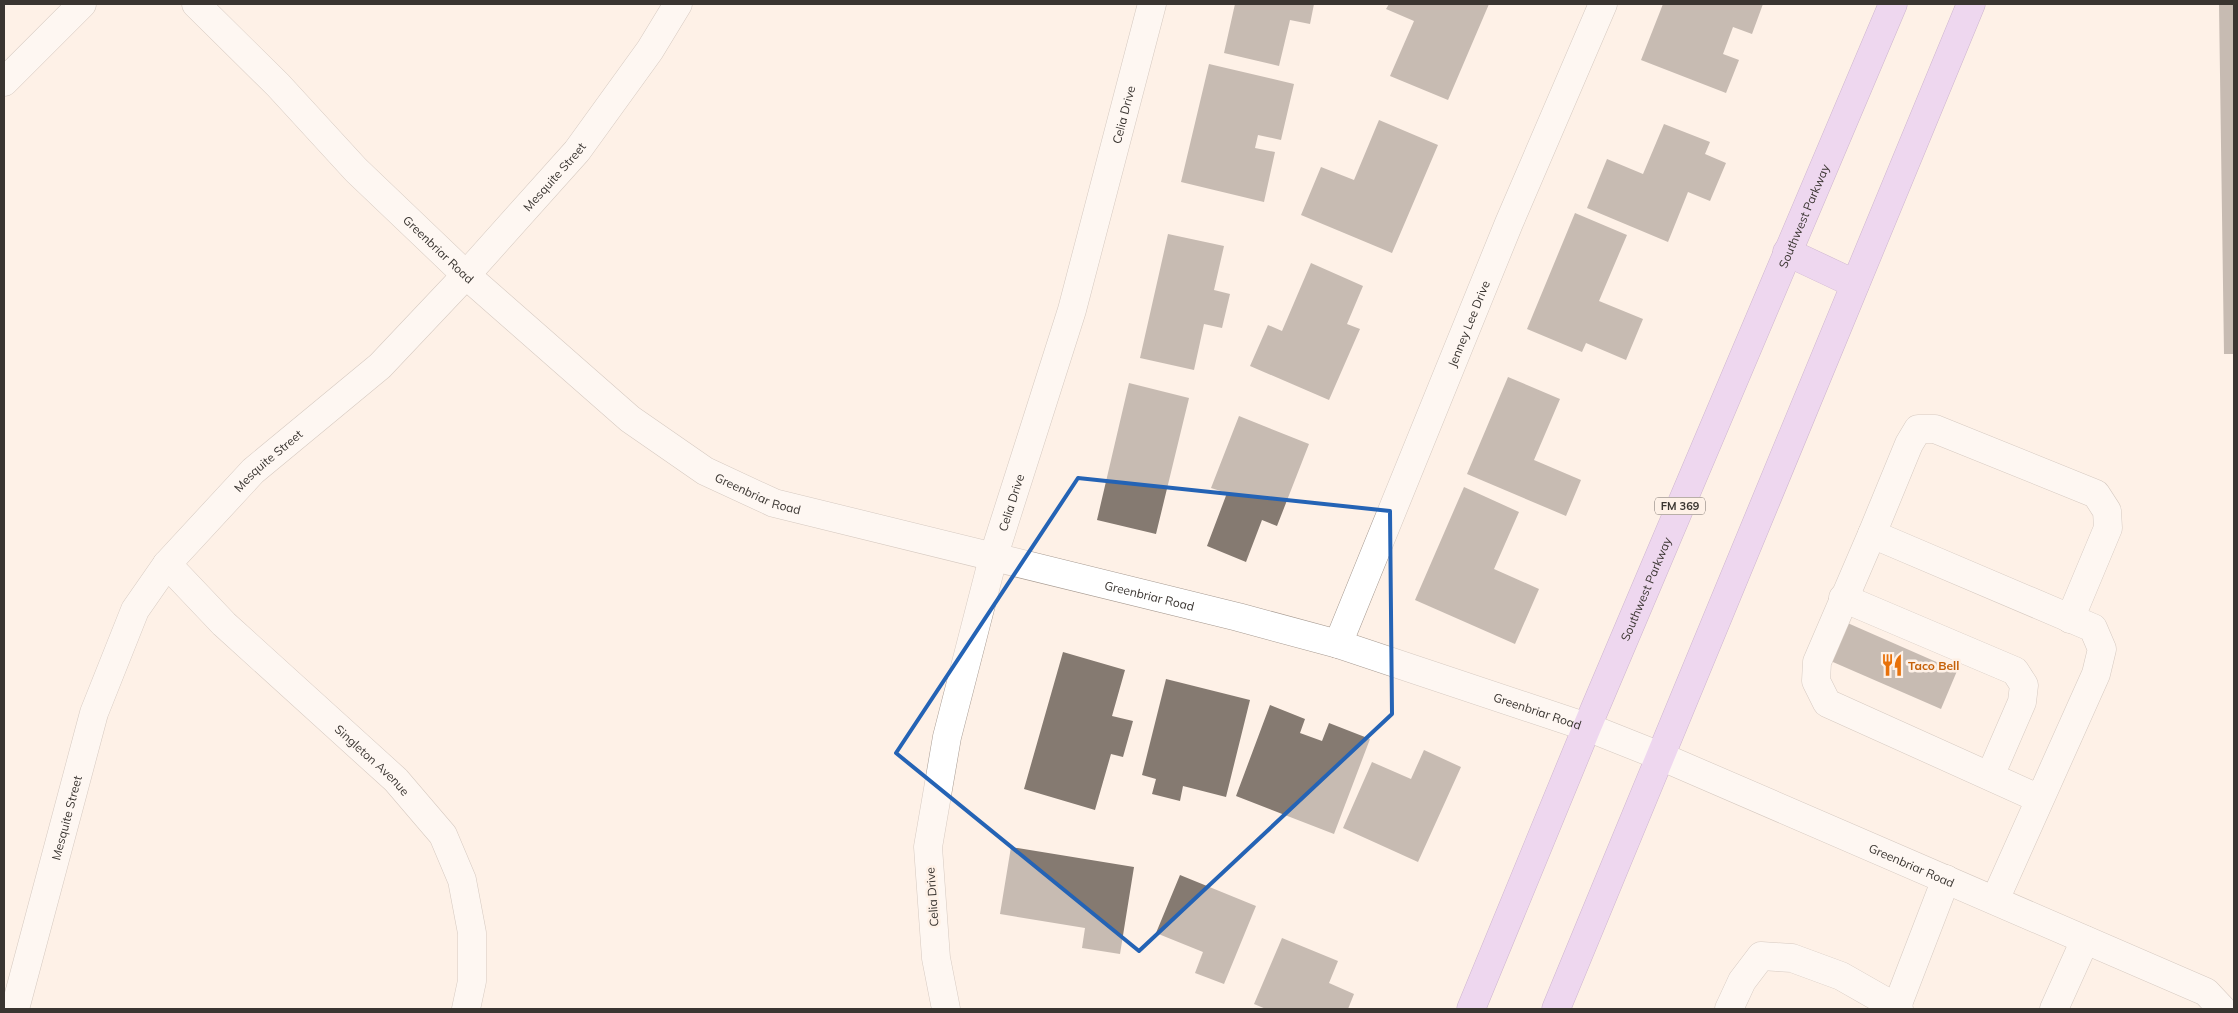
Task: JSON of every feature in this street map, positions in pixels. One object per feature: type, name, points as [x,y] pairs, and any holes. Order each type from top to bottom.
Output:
[{"type":"main road","name":"Southwest Parkway","points":[[1471,1009],[1587,727],[1893,4]]},
{"type":"main road","points":[[1556,1009],[1971,4]]},
{"type":"main road","points":[[1787,252],[1856,284]]},
{"type":"street","points":[[4,82],[82,4]]},
{"type":"street","name":"Greenbriar Road","points":[[196,4],[278,85],[356,170],[466,275],[630,419],[704,471],[774,503],[1238,617],[1338,644],[1587,727],[1660,756],[2206,992],[2222,1009]]},
{"type":"street","name":"Mesquite Street","points":[[16,1009],[94,714],[135,610],[167,564],[253,471],[380,366],[466,275],[577,151],[650,50],[678,4]]},
{"type":"street","name":"Celia Drive","points":[[946,1009],[936,958],[928,847],[947,737],[993,558],[1072,310],[1152,4]]},
{"type":"street","name":"Jenney Lee Drive","points":[[1338,644],[1509,222],[1603,4]]},
{"type":"street","points":[[2040,799],[1827,702],[1816,681],[1817,662],[1909,444],[1918,429],[1935,429],[2096,494],[2107,511],[2108,528],[2070,619]]},
{"type":"street","points":[[1872,534],[2093,628],[2102,649],[2096,674],[1995,900]]},
{"type":"street","name":"Singleton Avenue","points":[[167,564],[224,624],[396,780],[444,836],[462,880],[472,932],[472,980],[466,1009]]},
{"type":"street","points":[[1843,598],[2016,671],[2024,685],[2022,702],[1990,776]]},
{"type":"street","points":[[1729,1009],[1742,981],[1761,956],[1792,958],[1841,976],[1897,1009],[1946,879]]},
{"type":"street","points":[[2054,1009],[2085,940]]},
{"type":"highlighted area","points":[[1078,478],[1390,511],[1392,714],[1139,951],[896,753]]},
{"type":"building","points":[[1235,4],[1314,4],[1310,24],[1290,20],[1279,66],[1224,53]]},
{"type":"building","points":[[1389,4],[1489,4],[1448,100],[1390,76],[1414,21],[1386,9]]},
{"type":"building","points":[[1663,4],[1763,4],[1752,34],[1733,27],[1723,54],[1739,60],[1726,93],[1641,60]]},
{"type":"building","points":[[2219,4],[2234,4],[2234,354],[2224,354]]},
{"type":"building","points":[[1209,64],[1294,84],[1281,140],[1258,135],[1255,148],[1275,152],[1264,202],[1181,182]]},
{"type":"building","points":[[1379,120],[1438,145],[1392,253],[1301,215],[1321,167],[1354,180]]},
{"type":"building","points":[[1664,124],[1710,142],[1705,154],[1726,163],[1710,201],[1688,192],[1668,242],[1587,208],[1607,159],[1643,174]]},
{"type":"building","points":[[1575,213],[1627,235],[1599,301],[1643,319],[1626,360],[1586,343],[1582,352],[1527,329]]},
{"type":"building","points":[[1168,234],[1224,246],[1214,290],[1230,294],[1222,328],[1204,324],[1194,370],[1140,358]]},
{"type":"building","points":[[1311,263],[1363,286],[1347,324],[1360,329],[1329,400],[1250,366],[1268,325],[1282,331]]},
{"type":"building","points":[[1508,377],[1560,399],[1534,460],[1581,480],[1566,516],[1467,474]]},
{"type":"building","points":[[1129,383],[1189,398],[1156,534],[1097,520]]},
{"type":"building","points":[[1239,416],[1309,444],[1277,526],[1262,520],[1246,562],[1207,546],[1227,493],[1211,488]]},
{"type":"building","points":[[1464,487],[1519,512],[1494,569],[1539,589],[1515,644],[1415,600]]},
{"type":"building","name":"Taco Bell","points":[[1843,621],[1957,671],[1941,709],[1826,659]]},
{"type":"building","points":[[1063,652],[1125,670],[1112,716],[1133,721],[1123,757],[1111,754],[1095,810],[1024,789]]},
{"type":"building","points":[[1166,679],[1250,700],[1226,797],[1183,786],[1180,801],[1152,794],[1156,779],[1142,775]]},
{"type":"building","points":[[1270,705],[1305,719],[1300,733],[1322,741],[1329,723],[1370,739],[1334,834],[1236,796]]},
{"type":"building","points":[[1424,750],[1461,767],[1418,862],[1343,828],[1372,762],[1411,779]]},
{"type":"building","points":[[1011,847],[1134,867],[1120,954],[1082,948],[1085,928],[1000,914]]},
{"type":"building","points":[[1180,875],[1256,906],[1224,984],[1195,973],[1203,952],[1156,933]]},
{"type":"building","points":[[1282,938],[1338,961],[1329,983],[1354,994],[1348,1009],[1266,1009],[1254,1004]]},
{"type":"place","name":"Taco Bell","points":[[1892,665]]}]
